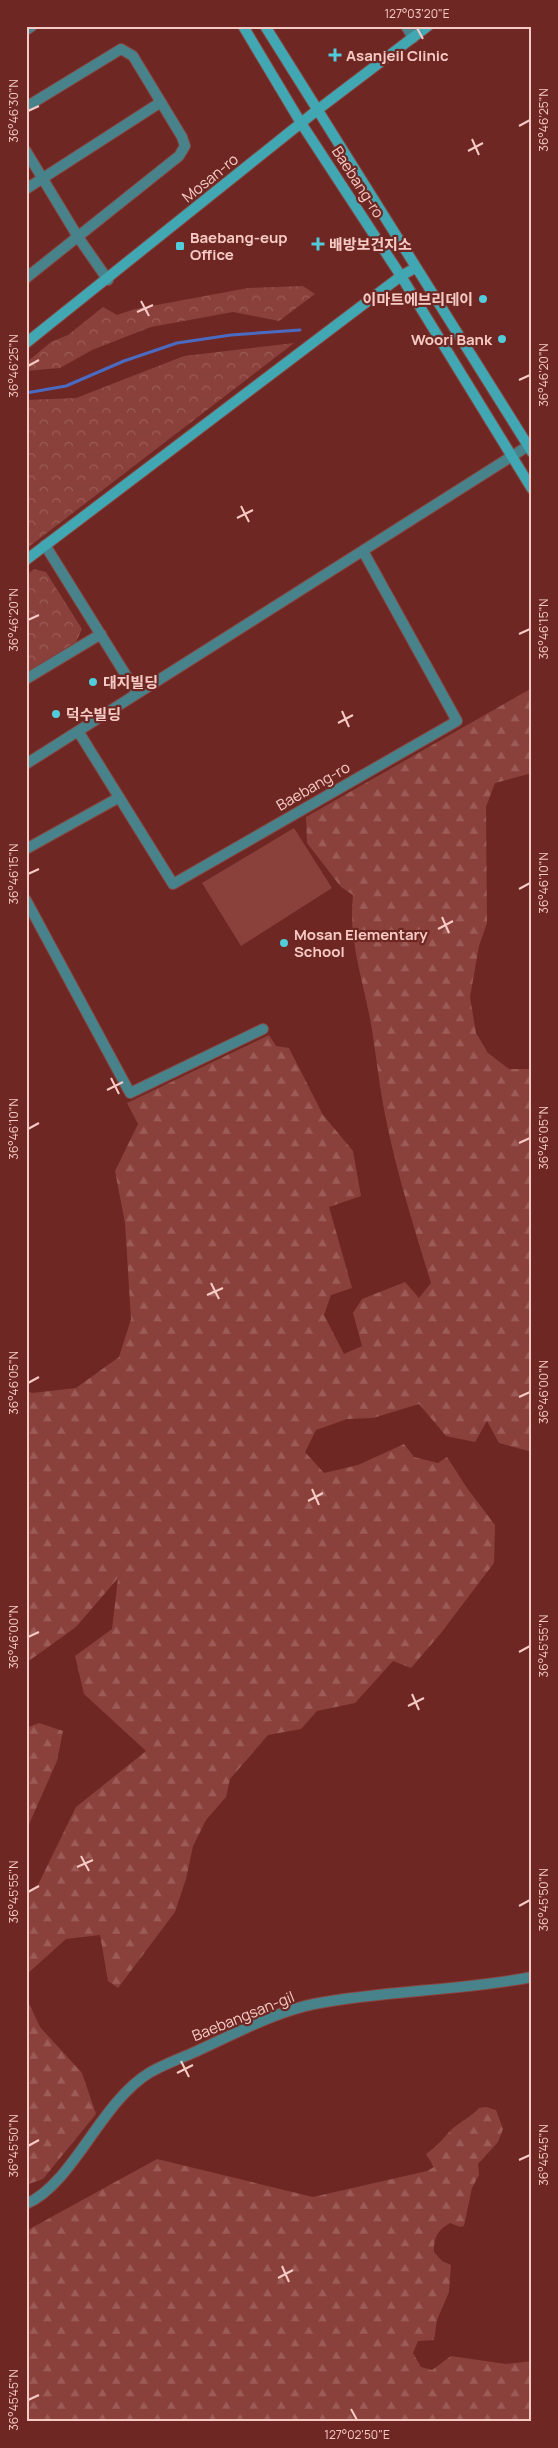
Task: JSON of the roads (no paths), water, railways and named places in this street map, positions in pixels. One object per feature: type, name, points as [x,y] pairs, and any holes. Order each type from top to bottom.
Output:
[{"type":"street","points":[[26,30],[32,26]]},
{"type":"street","name":"Baebang-ro","points":[[243,26],[301,123],[401,276],[532,489]]},
{"type":"street","name":"Baebang-ro","points":[[26,764],[511,457],[530,447],[316,111],[265,26]]},
{"type":"street","points":[[406,26],[413,38]]},
{"type":"street","name":"Mosan-ro","points":[[26,343],[108,280],[316,111],[428,26]]},
{"type":"street","points":[[26,107],[121,49],[133,56],[185,146],[179,156],[26,278]]},
{"type":"street","points":[[26,189],[161,102]]},
{"type":"street","points":[[26,151],[78,237],[108,280]]},
{"type":"street","points":[[26,560],[401,276],[415,268]]},
{"type":"street","points":[[45,545],[137,693]]},
{"type":"street","name":"Baebang-ro","points":[[78,731],[173,884],[457,720],[363,551]]},
{"type":"street","points":[[26,679],[100,634]]},
{"type":"street","points":[[26,849],[118,798]]},
{"type":"street","points":[[26,900],[130,1093],[263,1029]]},
{"type":"street","name":"Baebangsan-gil","points":[[26,2204],[38,2200],[64,2172],[117,2100],[149,2073],[237,2033],[311,2005],[392,1993],[532,1977]]},
{"type":"waterway","points":[[26,393],[66,386],[124,361],[177,343],[231,335],[300,330]]},
{"type":"place","name":"Asanjeil Clinic","points":[[335,55]]},
{"type":"place","name":"배방보건지소","points":[[318,244]]},
{"type":"place","name":"Baebang-eup Office","points":[[180,246]]},
{"type":"place","name":"이마트에브리데이","points":[[483,299]]},
{"type":"place","name":"Woori Bank","points":[[502,339]]},
{"type":"place","name":"대지빌딩","points":[[93,682]]},
{"type":"place","name":"덕수빌딩","points":[[56,714]]},
{"type":"place","name":"Mosan Elementary School","points":[[284,943]]}]
